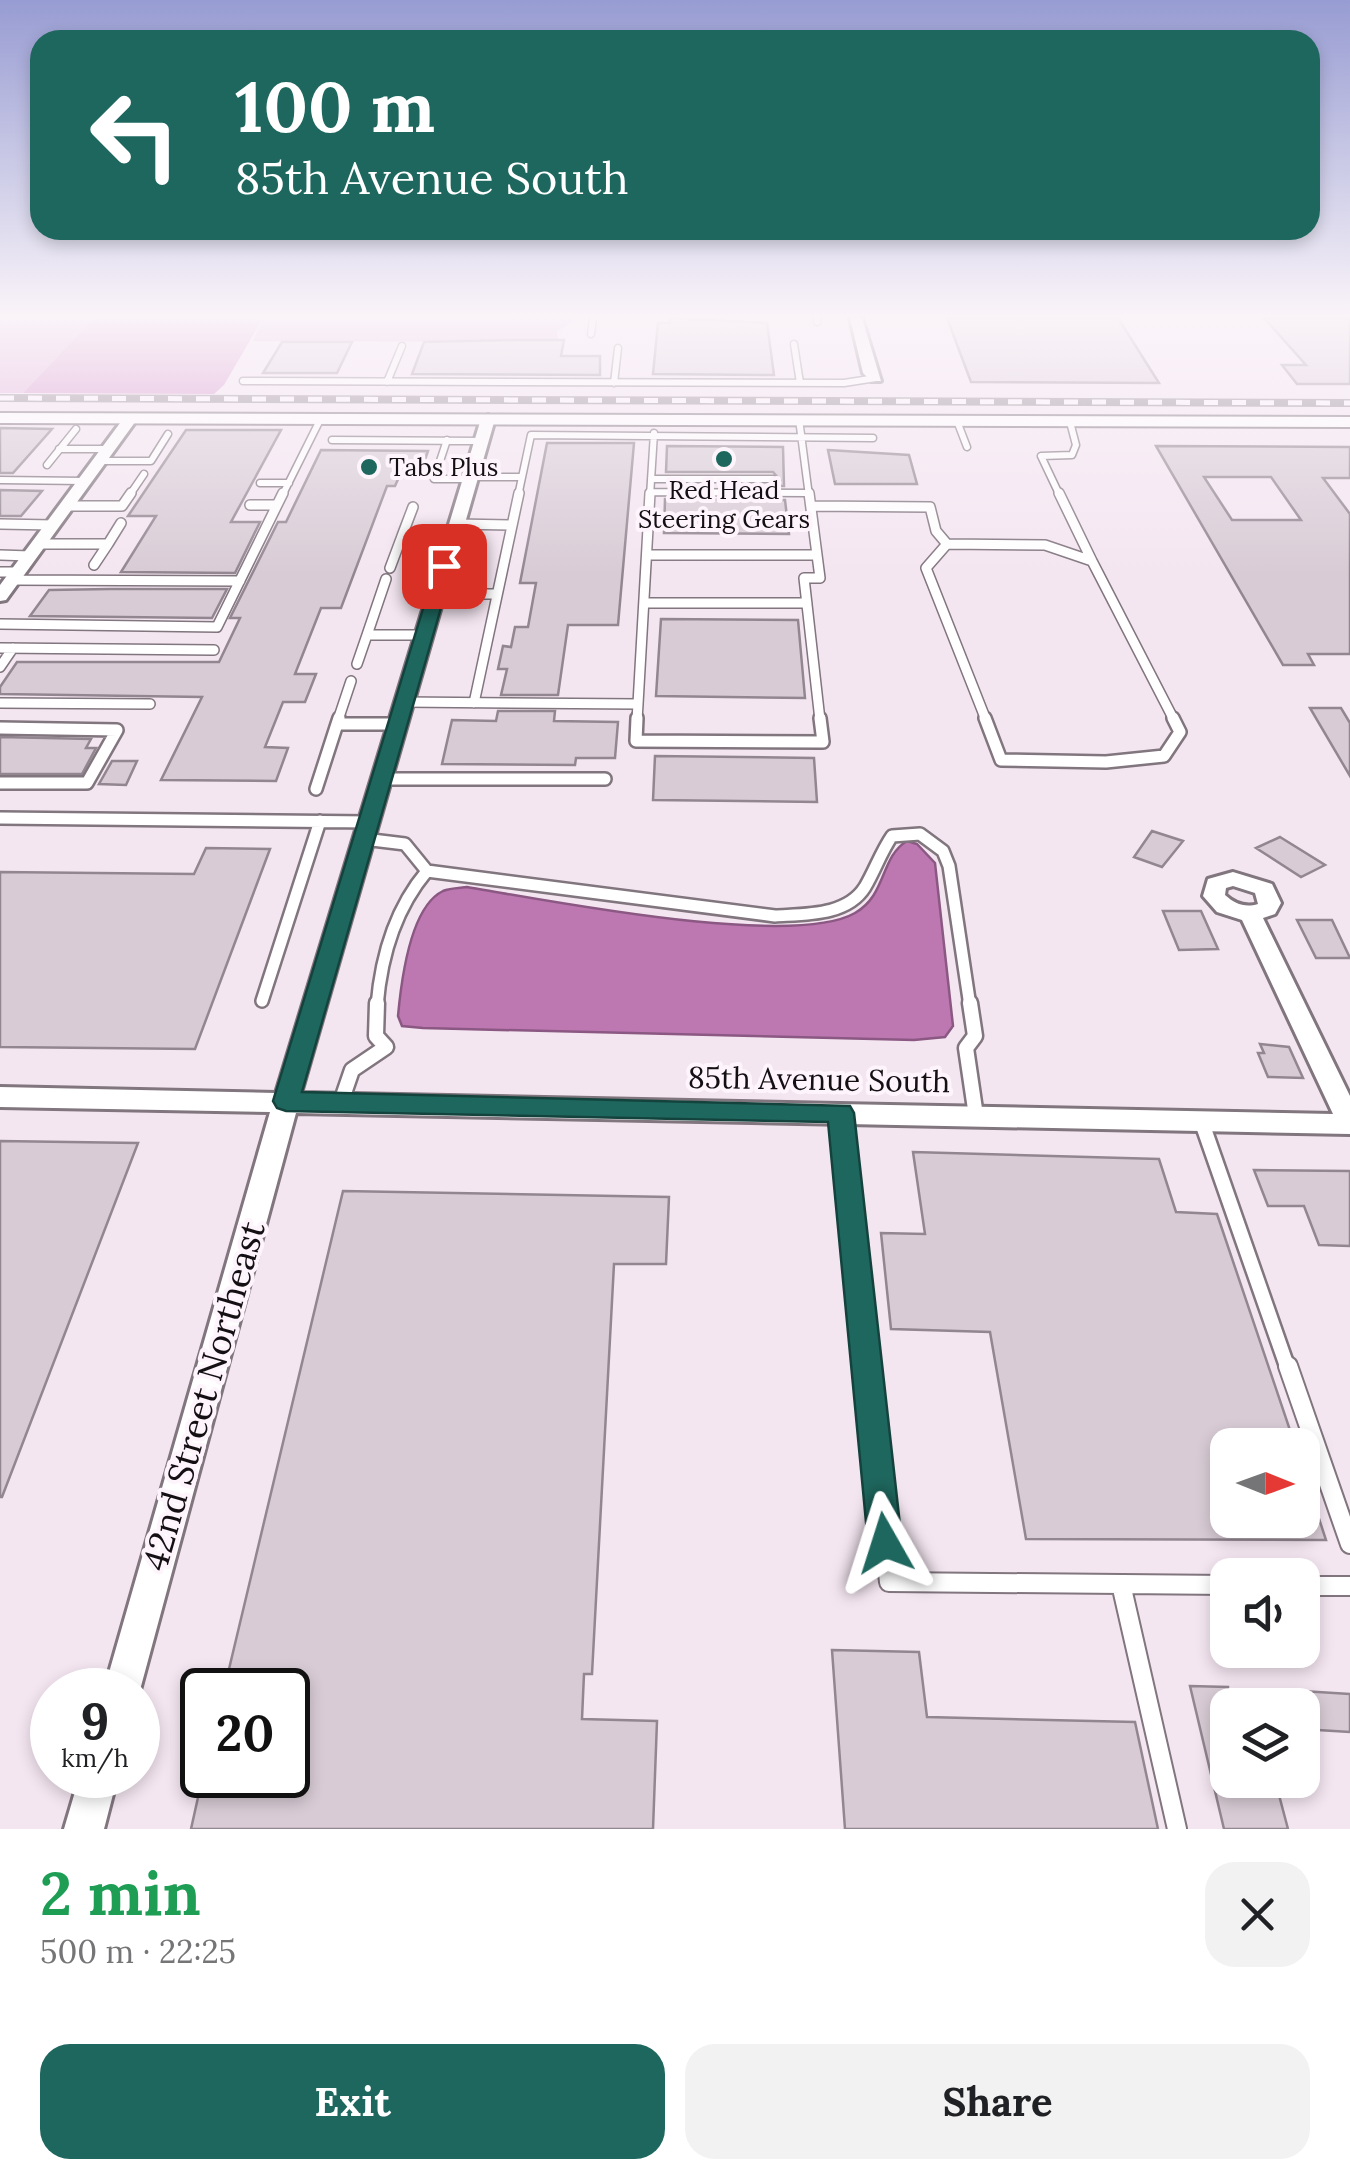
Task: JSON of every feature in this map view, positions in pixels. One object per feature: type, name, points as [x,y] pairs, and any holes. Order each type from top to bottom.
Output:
[{"type":"street","points":[[0,418],[488,418],[654,427],[800,428],[957,420],[1350,422]]},
{"type":"street","points":[[0,596],[10,574],[34,550],[132,418]]},
{"type":"street","name":"42nd Street Northeast","points":[[128,1668],[286,1101],[488,418]]},
{"type":"street","points":[[1250,914],[1350,1123]]},
{"type":"street","name":"85th Avenue South","points":[[0,1097],[1350,1123]]},
{"type":"street","points":[[84,1829],[92,1798]]},
{"type":"lane","points":[[0,624],[217,626],[321,418]]},
{"type":"lane","points":[[957,420],[967,447]]},
{"type":"lane","points":[[947,544],[926,568],[1001,760],[1106,762],[1164,756],[1180,732],[1041,456],[1072,455],[1076,445],[1070,422]]},
{"type":"lane","points":[[474,703],[531,435],[654,427],[636,741],[823,742],[804,578],[820,578],[800,428],[873,438]]},
{"type":"lane","points":[[47,465],[76,429]]},
{"type":"lane","points":[[60,449],[151,460],[168,434]]},
{"type":"lane","points":[[332,440],[482,440]]},
{"type":"lane","points":[[447,440],[434,479],[521,477]]},
{"type":"lane","points":[[67,506],[122,506],[144,474]]},
{"type":"lane","points":[[651,479],[773,479]]},
{"type":"lane","points":[[0,480],[85,481]]},
{"type":"lane","points":[[260,483],[288,483]]},
{"type":"lane","points":[[650,492],[809,493]]},
{"type":"lane","points":[[250,504],[278,505]]},
{"type":"lane","points":[[810,506],[930,507],[936,531],[947,544],[1044,545],[1092,561]]},
{"type":"lane","points":[[357,664],[413,507]]},
{"type":"lane","points":[[94,565],[121,523]]},
{"type":"lane","points":[[0,524],[53,524]]},
{"type":"lane","points":[[402,536],[510,524]]},
{"type":"lane","points":[[0,555],[108,544]]},
{"type":"lane","points":[[647,555],[817,555]]},
{"type":"lane","points":[[10,574],[240,580]]},
{"type":"lane","points":[[436,594],[496,594]]},
{"type":"lane","points":[[644,602],[807,603]]},
{"type":"lane","points":[[366,635],[424,636]]},
{"type":"lane","points":[[0,648],[214,650]]},
{"type":"lane","points":[[0,667],[13,648]]},
{"type":"lane","points":[[316,789],[351,681]]},
{"type":"lane","points":[[0,702],[150,704]]},
{"type":"lane","points":[[404,702],[638,704]]},
{"type":"lane","points":[[337,724],[398,724]]},
{"type":"lane","points":[[0,728],[117,730],[87,783],[0,783]]},
{"type":"lane","points":[[382,779],[605,780]]},
{"type":"lane","points":[[0,818],[320,821],[366,830],[405,844],[428,872],[775,916],[812,914],[849,905],[862,893],[880,852],[892,836],[920,834],[943,850],[949,866],[975,1036],[966,1048],[976,1116]]},
{"type":"lane","points":[[262,1001],[320,821]]},
{"type":"lane","points":[[342,1102],[352,1070],[386,1047],[376,1036],[375,1012],[392,938],[405,899],[428,872]]},
{"type":"lane","points":[[840,1113],[889,1582],[1210,1585]]},
{"type":"lane","points":[[1201,1120],[1350,1544]]},
{"type":"lane","points":[[1122,1584],[1176,1829]]},
{"type":"lane","points":[[1320,1586],[1350,1586]]},
{"type":"shaded area","points":[[907,841],[917,844],[935,863],[953,1026],[945,1037],[914,1040],[423,1028],[402,1026],[398,1016],[415,929],[432,900],[446,890],[467,887],[725,924],[823,923],[855,913],[865,905],[892,856]]},
{"type":"building","points":[[0,428],[52,429],[13,473],[0,473]]},
{"type":"building","points":[[186,430],[281,430],[231,522],[260,522],[235,573],[121,572],[156,516],[128,516]]},
{"type":"building","points":[[547,443],[634,443],[618,625],[568,625],[558,695],[501,695],[507,669],[498,669],[503,646],[511,647],[515,627],[528,627],[536,583],[520,583]]},
{"type":"building","points":[[667,446],[783,447],[784,486],[769,486],[780,480],[773,472],[666,472]]},
{"type":"building","points":[[1156,446],[1350,447],[1350,478],[1323,478],[1350,514],[1350,654],[1308,654],[1314,665],[1283,665]],"holes":[[[1204,477],[1271,477],[1301,520],[1232,520]]]},
{"type":"building","points":[[321,450],[428,451],[419,477],[399,477],[395,486],[387,486],[341,608],[321,608],[295,674],[316,674],[305,702],[283,702],[265,747],[288,748],[276,781],[161,780],[202,697],[0,694],[0,687],[17,662],[219,662],[240,618],[230,618],[278,522],[286,522]]},
{"type":"building","points":[[828,450],[909,455],[917,484],[835,484]]},
{"type":"building","points":[[0,490],[42,491],[21,516],[0,516]]},
{"type":"building","points":[[665,499],[785,500],[789,534],[664,533]]},
{"type":"building","points":[[227,589],[212,618],[30,616],[49,590]]},
{"type":"building","points":[[661,619],[798,620],[805,698],[656,696]]},
{"type":"building","points":[[1310,708],[1341,708],[1350,723],[1350,776]]},
{"type":"building","points":[[498,711],[555,711],[554,721],[618,722],[615,758],[576,758],[575,765],[442,764],[452,720],[496,721]]},
{"type":"building","points":[[0,737],[91,739],[86,748],[96,748],[82,774],[0,774]]},
{"type":"building","points":[[655,756],[814,758],[817,802],[653,800]]},
{"type":"building","points":[[112,761],[137,761],[126,785],[99,784]]},
{"type":"building","points":[[1152,831],[1183,841],[1162,867],[1134,857]]},
{"type":"building","points":[[1280,837],[1325,865],[1301,877],[1256,848]]},
{"type":"building","points":[[206,848],[270,849],[195,1049],[0,1047],[0,872],[194,874]]},
{"type":"building","points":[[1163,911],[1201,911],[1218,949],[1179,950]]},
{"type":"building","points":[[1297,920],[1332,920],[1350,958],[1316,958]]},
{"type":"building","points":[[1260,1044],[1289,1047],[1303,1078],[1268,1077],[1258,1053],[1264,1053]]},
{"type":"building","points":[[0,1141],[138,1143],[2,1497],[0,1497]]},
{"type":"building","points":[[913,1152],[1159,1159],[1176,1212],[1217,1214],[1289,1428],[1210,1428],[1210,1538],[1320,1538],[1320,1522],[1326,1540],[1026,1539],[990,1332],[891,1329],[881,1233],[925,1234]]},
{"type":"building","points":[[1254,1170],[1350,1171],[1350,1246],[1319,1245],[1304,1206],[1268,1206]]},
{"type":"building","points":[[343,1191],[669,1197],[666,1264],[614,1264],[592,1674],[584,1674],[582,1719],[657,1721],[653,1829],[191,1829],[198,1798],[310,1798],[310,1668],[229,1668]]},
{"type":"building","points":[[832,1650],[919,1652],[927,1717],[1135,1722],[1158,1829],[845,1829]]},
{"type":"building","points":[[1190,1686],[1228,1687],[1210,1688],[1210,1770]]},
{"type":"building","points":[[1320,1692],[1350,1694],[1350,1732],[1320,1730]]},
{"type":"building","points":[[1217,1798],[1280,1798],[1288,1829],[1224,1829]]},
{"type":"place","name":"Red Head Steering Gears","points":[[724,459]]},
{"type":"place","name":"Tabs Plus","points":[[369,467]]},
{"type":"route","points":[[444,566],[286,1101],[840,1113],[885,1543]]}]
